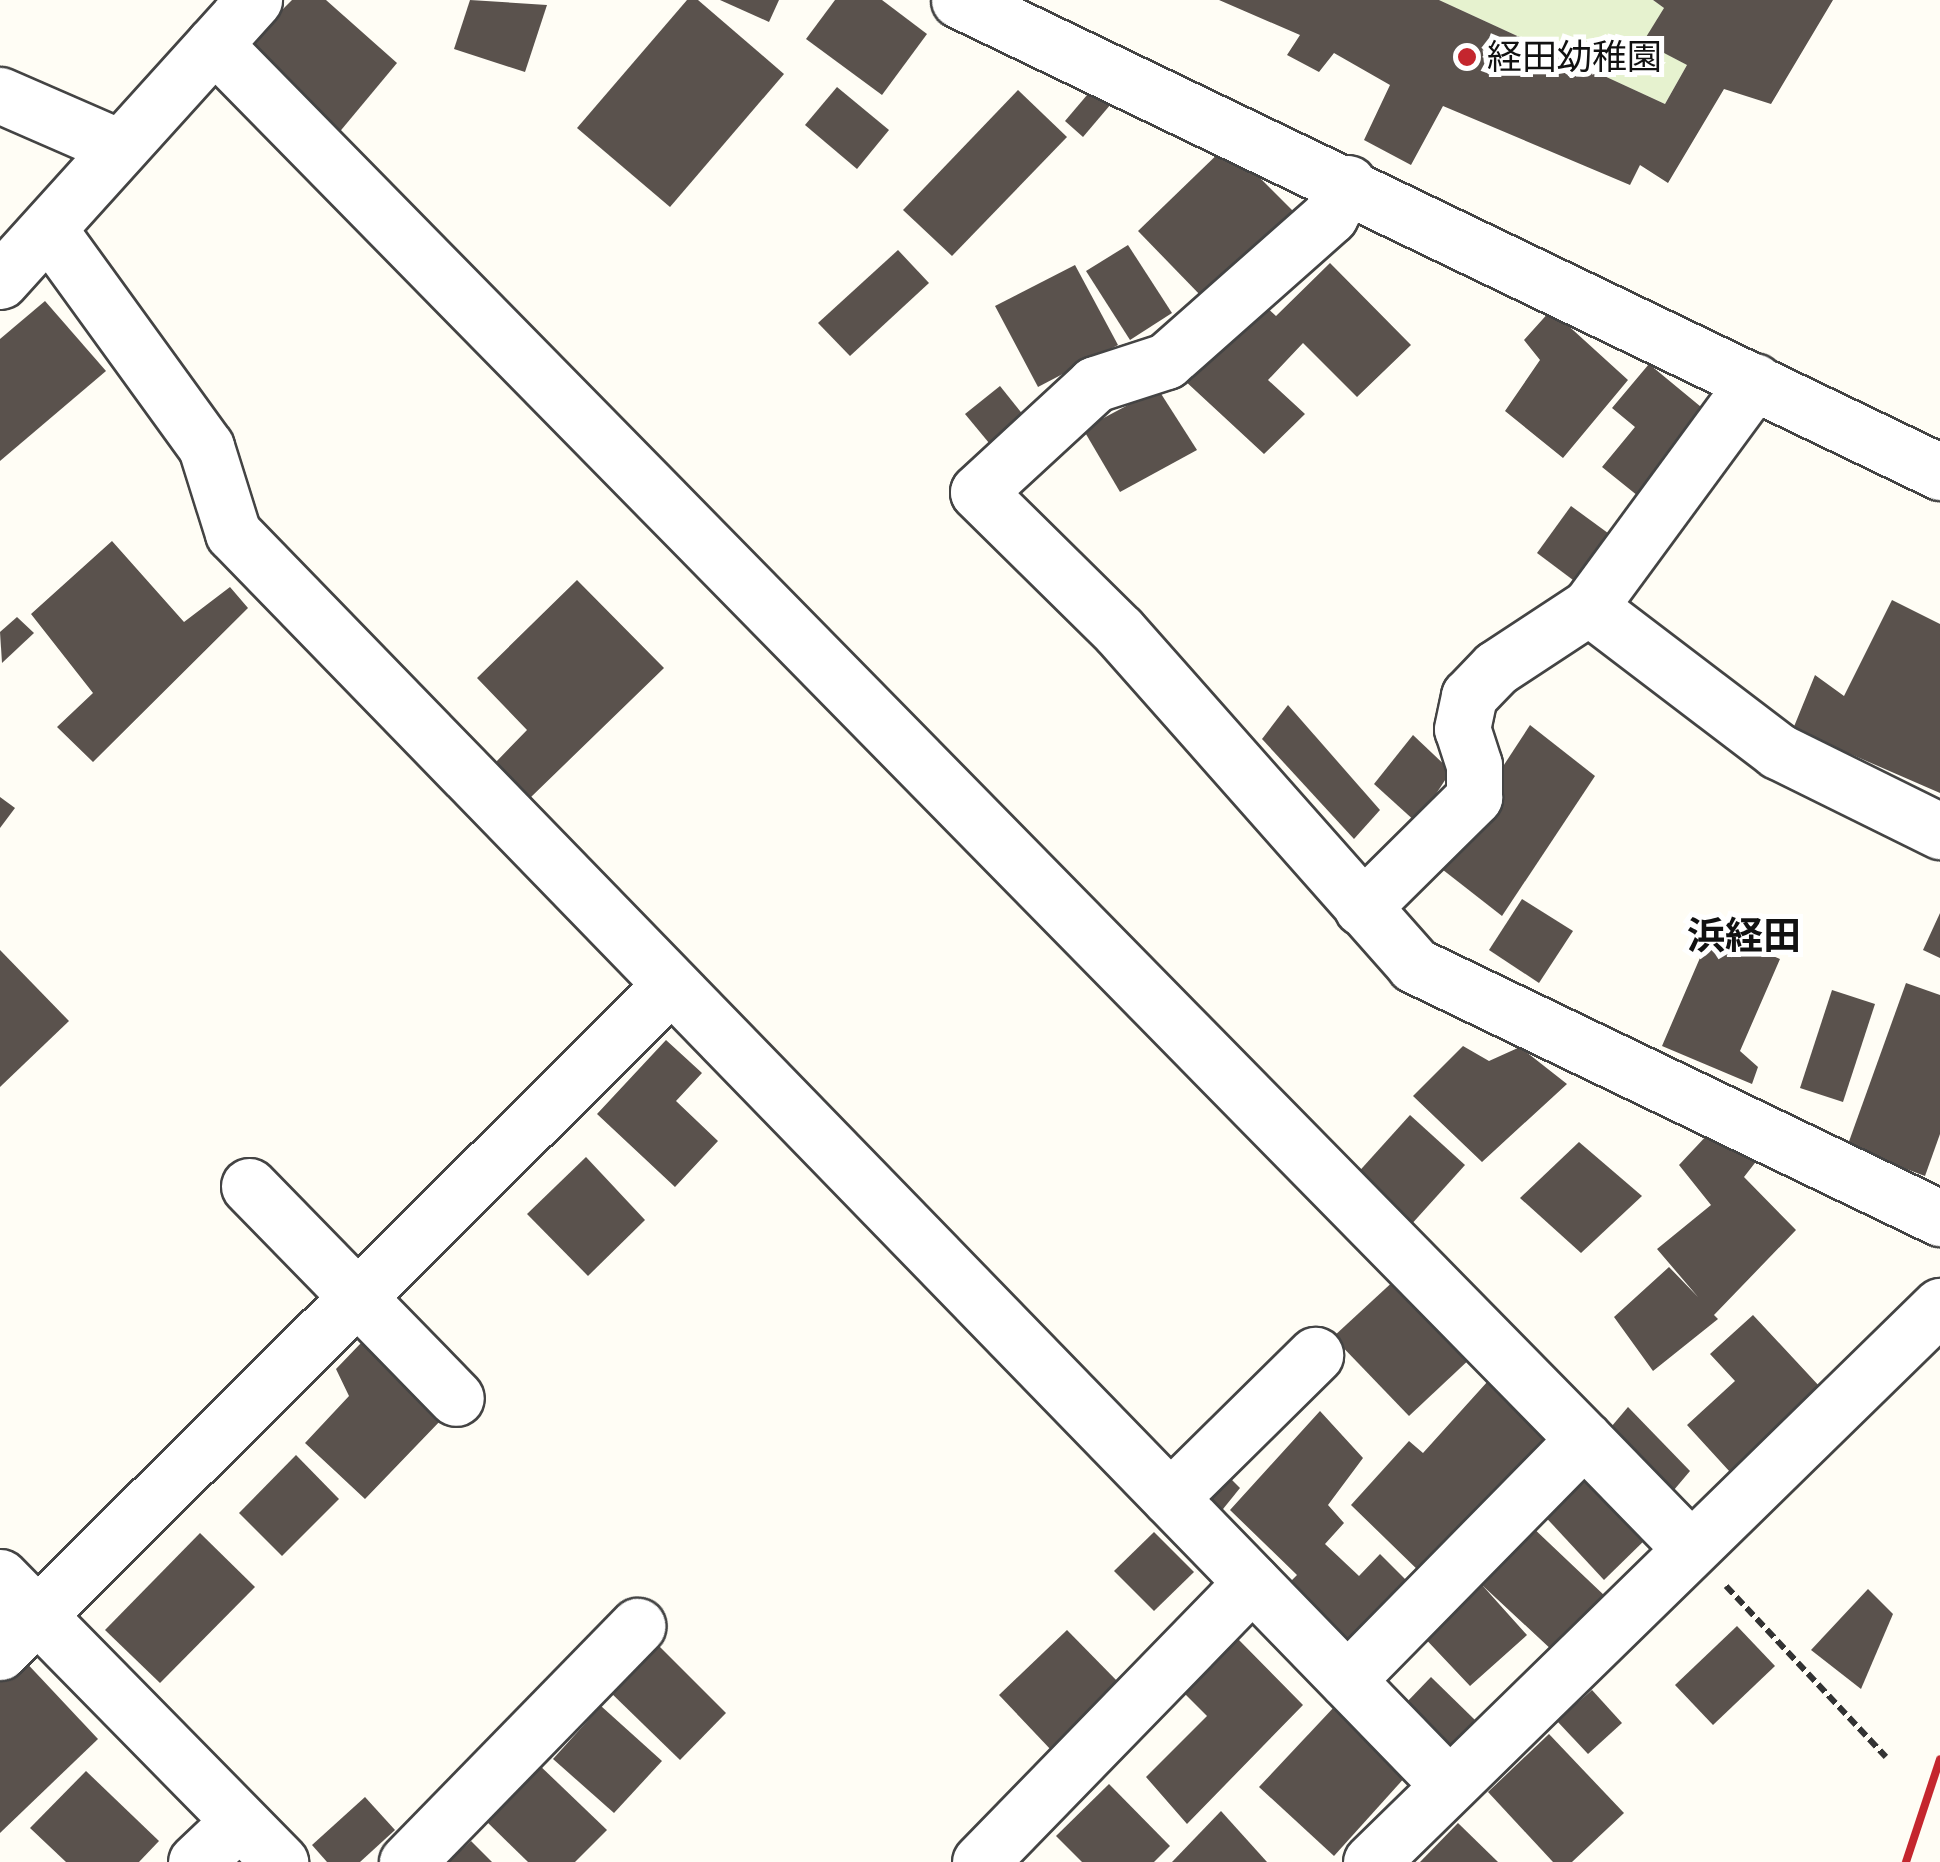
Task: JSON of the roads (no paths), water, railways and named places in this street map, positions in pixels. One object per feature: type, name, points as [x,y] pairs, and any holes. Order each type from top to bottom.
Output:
[{"type":"street","points":[[0,281],[254,0]]},
{"type":"street","points":[[959,0],[1348,183],[1940,472]]},
{"type":"street","points":[[214,44],[1691,1549]]},
{"type":"street","points":[[0,95],[119,147]]},
{"type":"street","points":[[1348,183],[1330,216],[1166,360],[1095,384],[978,492],[1119,631],[1414,965],[1472,997],[1940,1218]]},
{"type":"street","points":[[50,230],[206,447],[233,533],[1450,1785]]},
{"type":"street","points":[[1362,908],[1474,797],[1474,765],[1462,729],[1469,696],[1496,668],[1589,607],[1755,381]]},
{"type":"street","points":[[1589,607],[1778,751],[1940,831]]},
{"type":"street","points":[[280,1862],[12,1614],[356,1298],[671,986]]},
{"type":"street","points":[[248,1186],[456,1398]]},
{"type":"street","points":[[1371,1862],[1940,1306]]},
{"type":"street","points":[[1170,1498],[1315,1355]]},
{"type":"street","points":[[1347,1680],[1584,1439]]},
{"type":"street","points":[[980,1862],[1252,1582]]},
{"type":"street","points":[[408,1862],[637,1626]]},
{"type":"street","points":[[196,1862],[239,1821]]},
{"type":"railway","points":[[1906,1862],[1940,1759]]},
{"type":"place","name":"経田幼稚園","points":[[1467,57]]},
{"type":"district","name":"浜経田","points":[[1744,937]]}]
